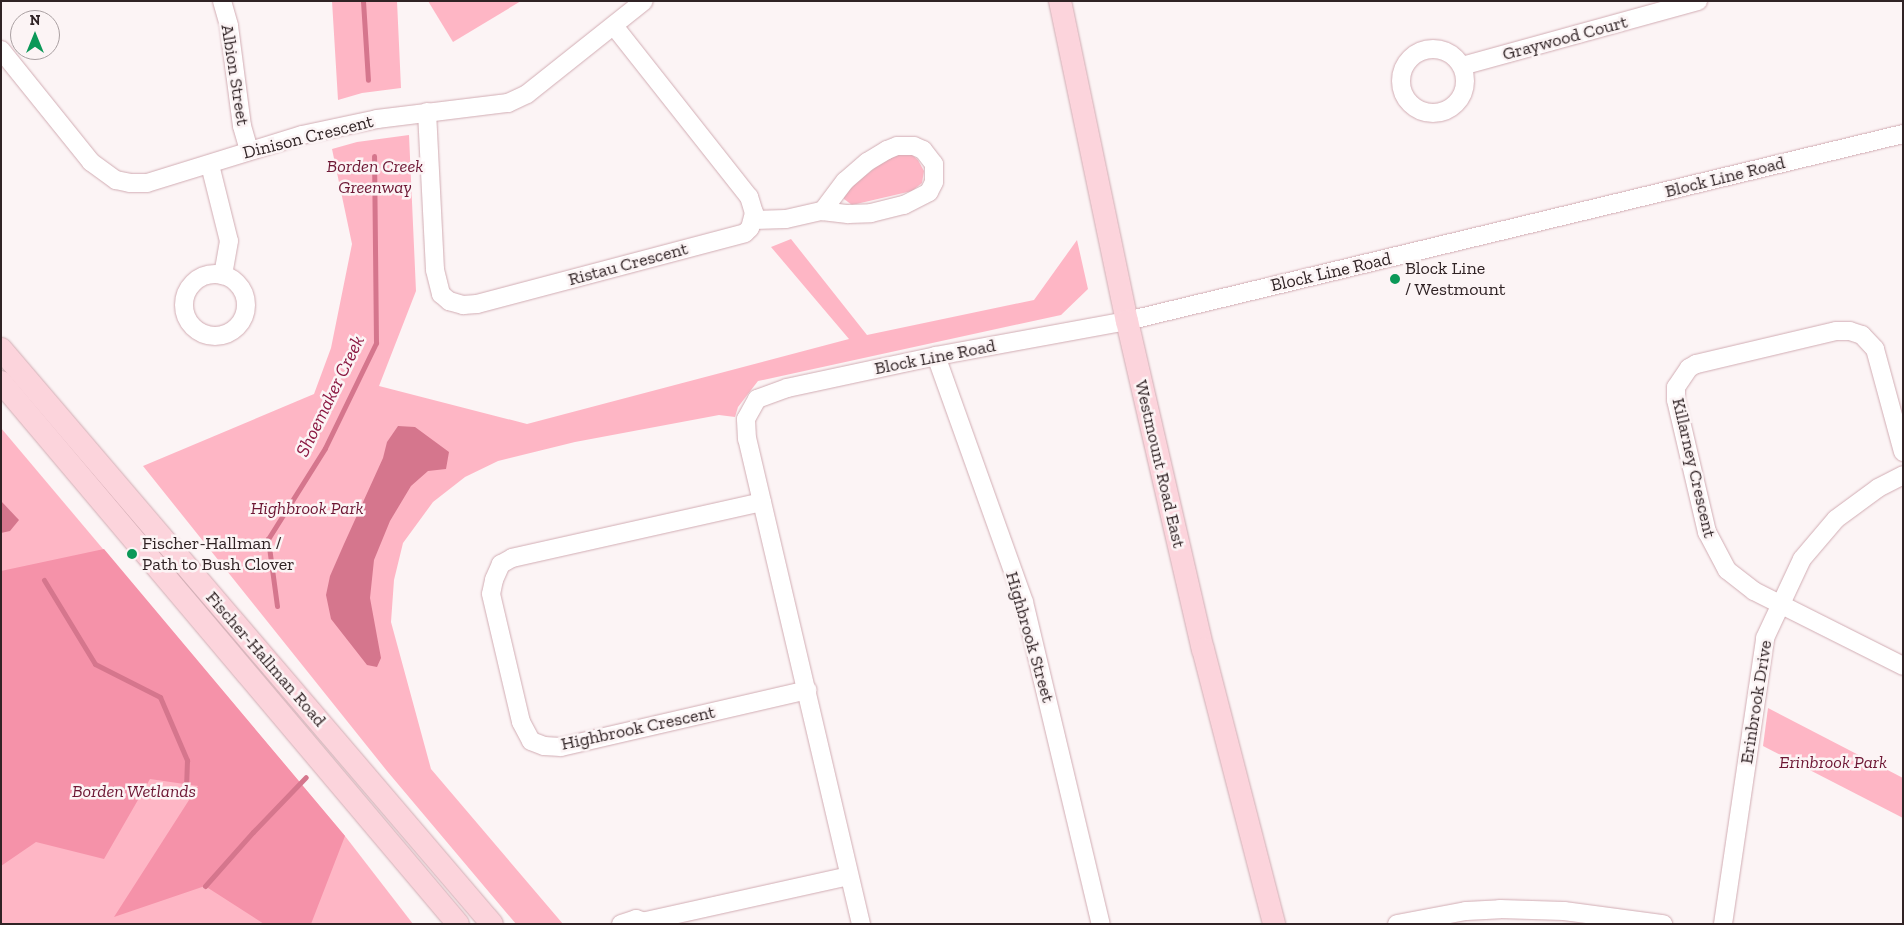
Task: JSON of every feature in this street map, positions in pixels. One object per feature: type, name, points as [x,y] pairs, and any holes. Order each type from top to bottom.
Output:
[{"type":"main road","name":"Westmount Road East","points":[[1060,1],[1127,321],[1203,649],[1274,924]]},
{"type":"main road","name":"Fischer-Hallman Road","points":[[1,349],[492,924]]},
{"type":"main road","name":"Fischer-Hallman Road","points":[[1,382],[458,924]]},
{"type":"street","name":"Albion Street","points":[[222,1],[229,26],[242,126],[249,150]]},
{"type":"street","name":"Dinison Crescent","points":[[1,50],[91,162],[110,176],[130,183],[147,183],[210,165],[249,150],[302,134],[427,112],[508,103],[527,94],[644,1]]},
{"type":"street","name":"Graywood Court","points":[[1462,66],[1698,1]]},
{"type":"street","points":[[614,26],[749,197],[754,220],[786,219],[822,211],[848,214],[871,213],[918,199],[928,192],[934,182],[934,164],[923,150],[914,146],[906,145],[892,148],[867,162],[845,181],[822,211]]},
{"type":"street","name":"Ristau Crescent","points":[[427,112],[435,270],[441,294],[449,301],[463,305],[477,304],[736,236],[745,233],[754,220]]},
{"type":"street","name":"Block Line Road","points":[[762,502],[747,439],[746,419],[757,398],[787,388],[936,356],[1127,321],[1903,134]]},
{"type":"street","points":[[210,165],[230,241],[223,275]]},
{"type":"street","name":"Killarney Crescent","points":[[1903,452],[1875,349],[1862,335],[1850,331],[1817,336],[1696,364],[1688,368],[1681,376],[1676,387],[1676,400],[1707,532],[1726,570],[1754,591],[1903,666]]},
{"type":"street","name":"Highbrook Street","points":[[936,356],[1024,602],[1101,924]]},
{"type":"street","name":"Erinbrook Drive","points":[[1723,924],[1765,638],[1802,559],[1836,519],[1878,488],[1903,476]]},
{"type":"street","points":[[762,502],[861,924]]},
{"type":"street","name":"Highbrook Crescent","points":[[762,502],[512,558],[502,564],[494,580],[491,594],[520,722],[531,741],[544,746],[561,747],[807,690]]},
{"type":"street","points":[[620,924],[636,919],[649,922],[849,876]]},
{"type":"street","points":[[1397,924],[1466,911],[1500,909],[1564,911],[1663,924]]},
{"type":"green space","points":[[332,1],[397,1],[401,88],[362,93],[338,100]]},
{"type":"green space","points":[[428,1],[521,1],[453,42]]},
{"type":"green space","name":"Highbrook Park","points":[[409,135],[416,291],[379,386],[527,424],[849,339],[771,247],[791,239],[867,335],[1034,300],[1077,240],[1088,289],[1061,315],[758,381],[738,407],[735,417],[719,415],[575,442],[498,461],[465,477],[433,502],[403,543],[394,580],[391,622],[431,769],[563,924],[516,924],[387,771],[143,466],[314,394],[331,348],[352,244],[332,149],[357,142]]},
{"type":"green space","points":[[908,151],[918,160],[924,171],[922,183],[912,191],[852,205],[844,199],[844,193],[892,154]]},
{"type":"green space","name":"Borden Wetlands","points":[[1,428],[345,836],[413,924],[1,924]]},
{"type":"green space","name":"Borden Wetlands","points":[[104,549],[345,836],[311,924],[264,924],[205,886],[114,917],[198,786],[150,779],[104,859],[36,842],[1,866],[1,571]]},
{"type":"green space","name":"Erinbrook Park","points":[[1768,708],[1903,778],[1903,818],[1763,746]]},
{"type":"shaded area","points":[[398,426],[415,427],[449,452],[446,469],[428,471],[411,486],[390,521],[374,560],[370,598],[381,658],[377,667],[367,665],[331,619],[326,595],[330,576],[383,458],[387,442]]},
{"type":"shaded area","points":[[1,501],[19,520],[10,531],[1,533]]},
{"type":"waterway","name":"Shoemaker Creek","points":[[363,1],[368,80]]},
{"type":"waterway","name":"Shoemaker Creek","points":[[277,606],[268,539],[325,448],[376,343],[374,156]]},
{"type":"waterway","points":[[44,580],[95,664],[160,697],[187,760],[186,784]]},
{"type":"waterway","name":"Shoemaker Creek","points":[[205,886],[306,777]]},
{"type":"place","name":"Block Line / Westmount","points":[[1395,279]]},
{"type":"place","name":"Fischer-Hallman / Path to Bush Clover","points":[[132,554]]},
{"type":"park label","name":"Borden Creek Greenway","points":[[375,177]]}]
